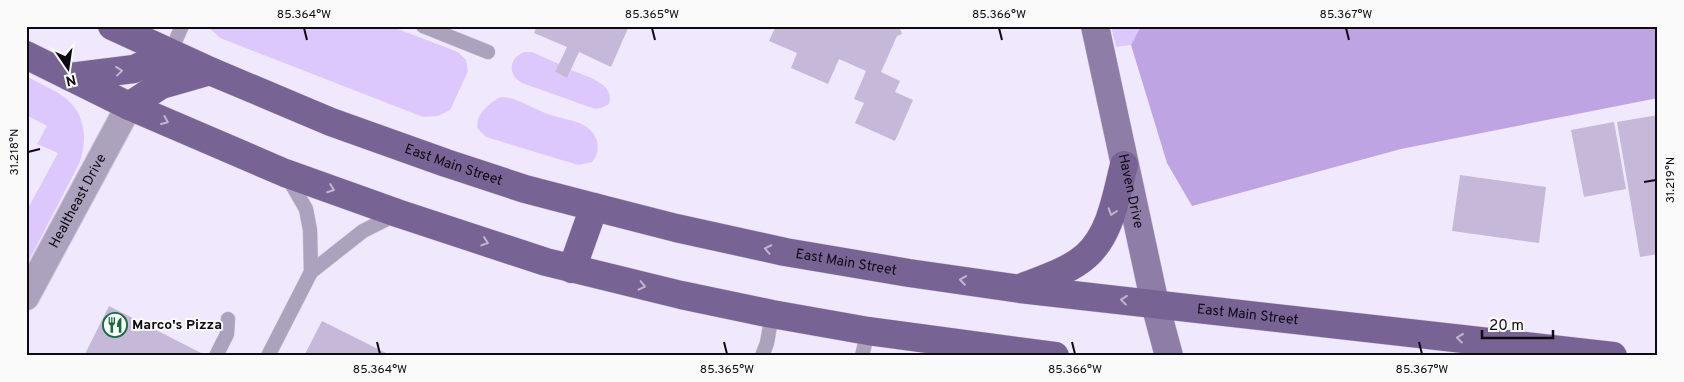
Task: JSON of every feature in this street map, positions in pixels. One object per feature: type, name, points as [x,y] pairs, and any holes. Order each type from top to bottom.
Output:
[{"type":"main road","name":"East Main Street","points":[[112,26],[210,71],[331,122],[437,160],[525,189],[594,208],[785,252],[1020,289],[1612,356]]},
{"type":"main road","points":[[70,77],[134,69],[170,53]]},
{"type":"main road","points":[[26,55],[129,106],[285,172],[397,213],[572,269],[772,314],[865,343],[1055,356]]},
{"type":"main road","points":[[129,106],[161,85],[210,71]]},
{"type":"main road","points":[[1020,289],[1058,273],[1086,256],[1102,237],[1112,211],[1124,165]]},
{"type":"main road","points":[[572,269],[594,208]]},
{"type":"street","name":"Haven Drive","points":[[1095,26],[1154,304],[1169,356]]},
{"type":"street","name":"Healtheast Drive","points":[[26,297],[129,106]]},
{"type":"lane","points":[[170,53],[182,26]]},
{"type":"lane","points":[[423,26],[488,52]]},
{"type":"lane","points":[[285,172],[306,209],[310,230],[310,272]]},
{"type":"lane","points":[[268,356],[310,272],[363,231],[397,213]]},
{"type":"lane","points":[[762,356],[767,343],[772,314]]},
{"type":"lane","points":[[216,356],[227,334],[228,320]]},
{"type":"shaded area","points":[[207,26],[390,26],[458,52],[466,60],[468,71],[450,110],[438,116],[423,117],[220,38]]},
{"type":"shaded area","points":[[1111,26],[1141,26],[1131,45],[1116,47]]},
{"type":"shaded area","points":[[1141,26],[1658,26],[1658,98],[1401,149],[1192,206],[1167,163],[1131,45]]},
{"type":"shaded area","points":[[524,52],[532,52],[559,64],[555,72],[567,78],[571,70],[598,81],[608,91],[610,97],[609,104],[595,109],[517,80],[512,72],[513,63]]},
{"type":"shaded area","points":[[26,76],[60,94],[77,111],[83,128],[84,146],[79,164],[26,266],[26,212],[58,153],[37,144],[47,126],[26,115]]},
{"type":"shaded area","points":[[501,97],[519,101],[548,114],[584,125],[594,134],[598,144],[594,160],[578,165],[486,137],[477,128],[479,117],[487,106]]},
{"type":"building","points":[[537,26],[629,26],[611,67],[579,52],[567,78],[555,72],[567,47],[534,33]]},
{"type":"building","points":[[776,26],[899,26],[902,34],[897,36],[881,72],[900,81],[895,92],[913,100],[895,141],[855,123],[864,103],[854,99],[866,71],[839,59],[828,84],[791,68],[797,53],[769,41]]},
{"type":"building","points":[[1658,115],[1658,254],[1640,257],[1617,122]]},
{"type":"building","points":[[1614,122],[1626,189],[1584,197],[1571,130]]},
{"type":"building","points":[[1460,175],[1546,187],[1539,243],[1452,231]]},
{"type":"building","points":[[109,306],[207,356],[84,356]]},
{"type":"building","points":[[322,321],[392,356],[304,356]]},
{"type":"place","name":"Marco's Pizza","points":[[115,325]]}]
